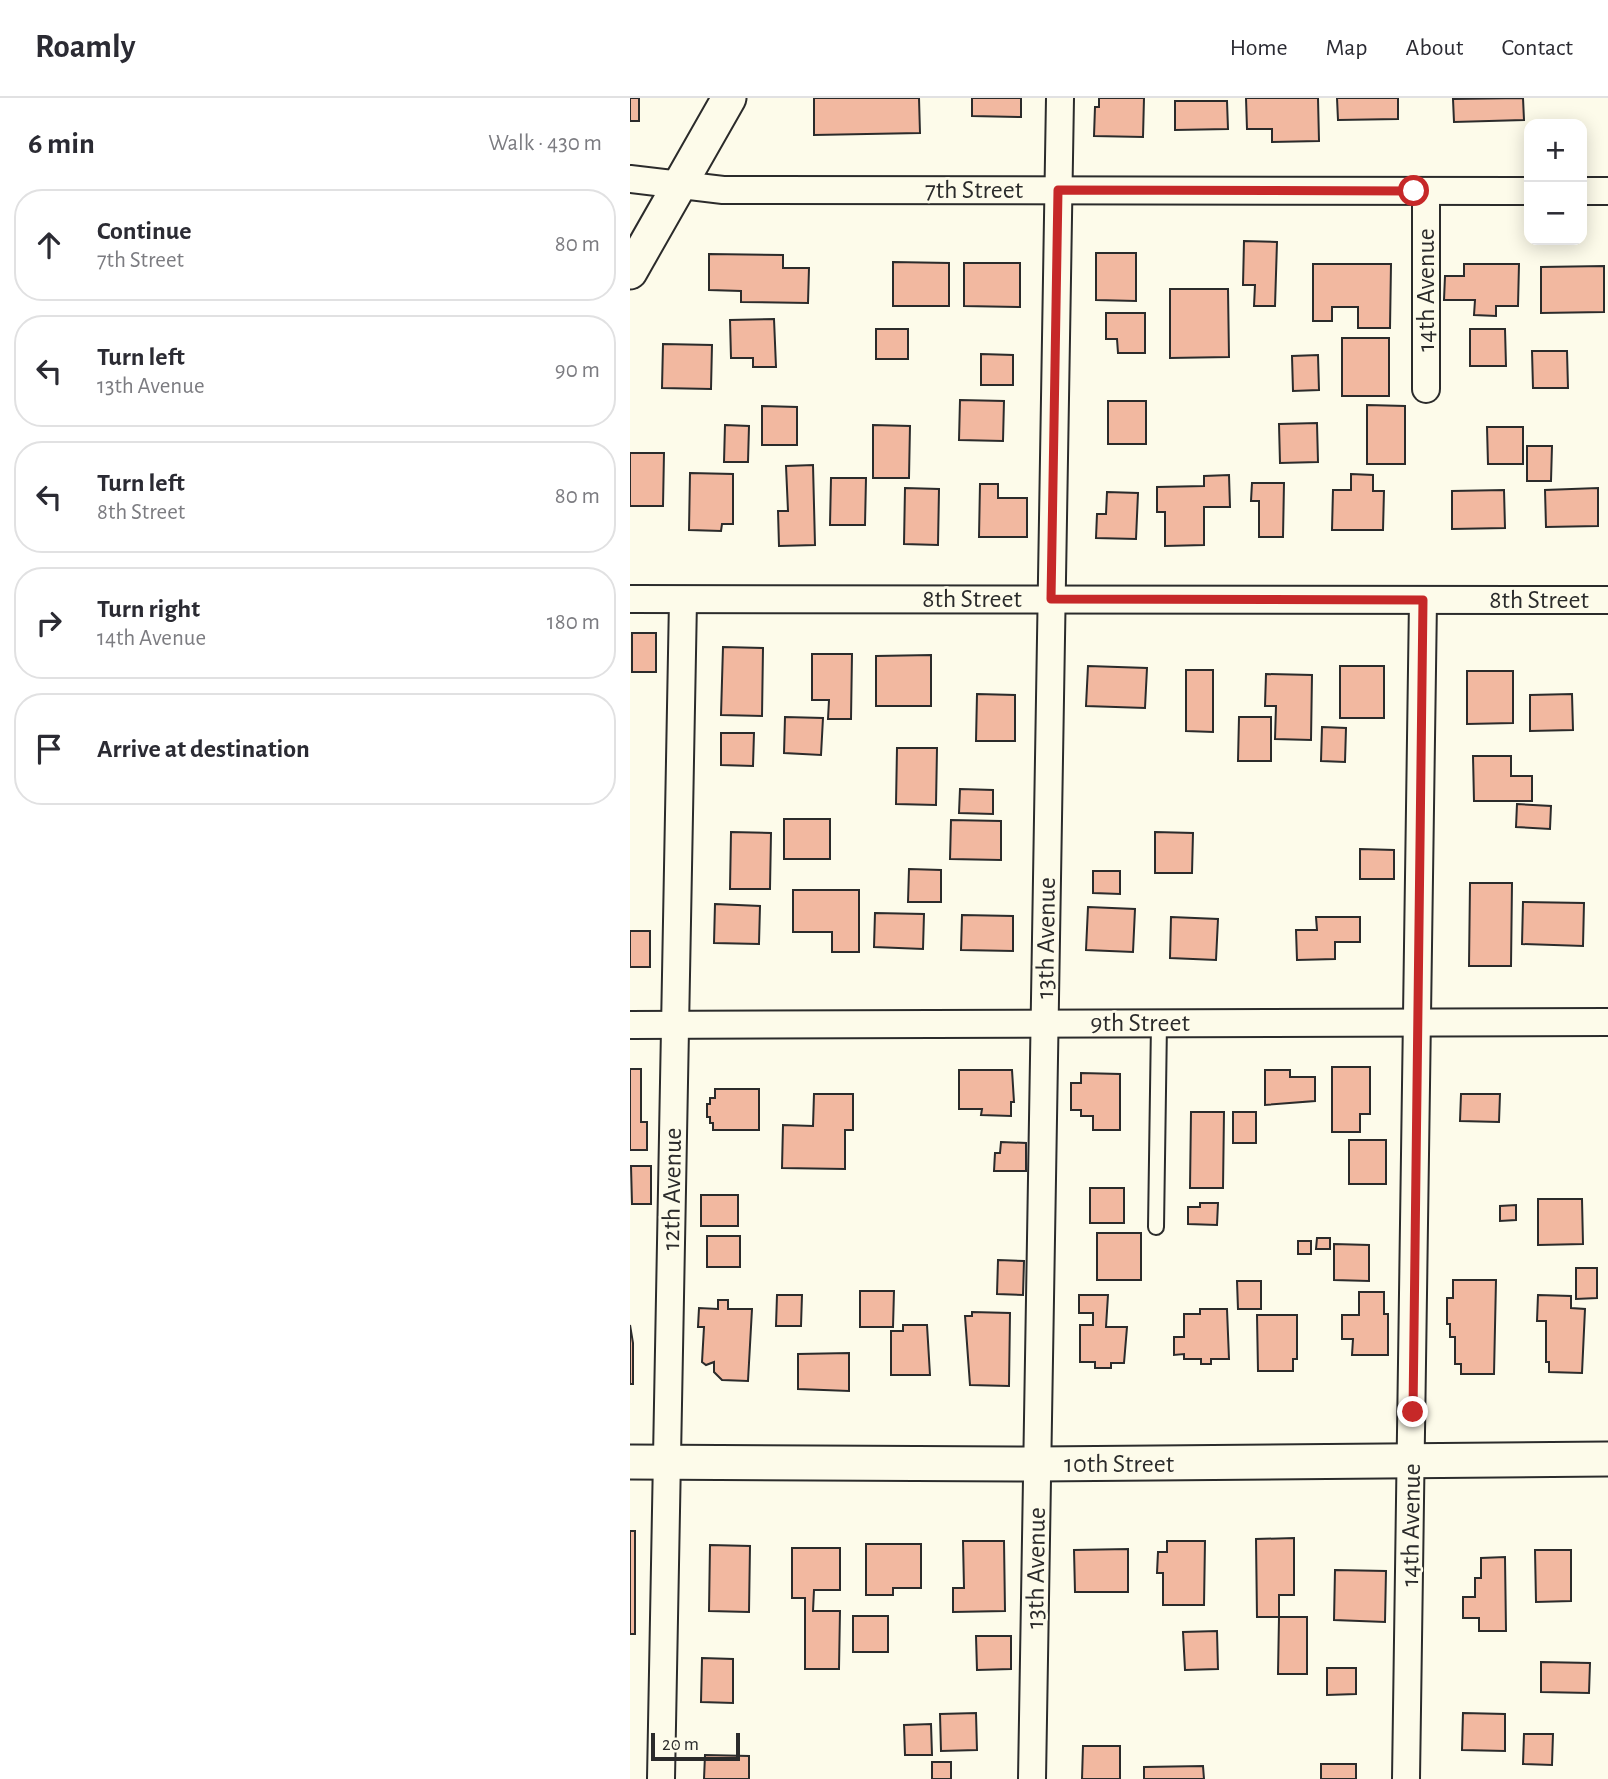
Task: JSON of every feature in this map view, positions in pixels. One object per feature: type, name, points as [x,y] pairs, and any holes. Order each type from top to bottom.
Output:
[{"type":"street","points":[[630,272],[729,98]]},
{"type":"street","name":"13th Avenue","points":[[1032,1779],[1060,98]]},
{"type":"street","name":"7th Street","points":[[630,179],[723,190],[1524,191]]},
{"type":"street","name":"14th Avenue","points":[[1426,191],[1426,389]]},
{"type":"street","points":[[1587,191],[1608,191]]},
{"type":"street","name":"8th Street","points":[[630,599],[1608,600]]},
{"type":"street","name":"12th Avenue","points":[[661,1779],[683,600]]},
{"type":"street","name":"14th Avenue","points":[[1406,1779],[1413,1462],[1416,1022],[1423,600]]},
{"type":"street","name":"9th Street","points":[[630,1025],[1608,1022]]},
{"type":"street","name":"10th Street","points":[[630,1462],[1037,1464],[1608,1459]]},
{"type":"lane","points":[[1156,1227],[1159,1023]]},
{"type":"building","points":[[630,98],[639,98],[639,121],[630,121]]},
{"type":"building","points":[[814,98],[919,98],[920,133],[814,135]]},
{"type":"building","points":[[972,98],[1021,98],[1021,117],[972,116]]},
{"type":"building","points":[[1099,98],[1144,98],[1143,137],[1094,136],[1095,107],[1099,107]]},
{"type":"building","points":[[1246,98],[1318,98],[1319,141],[1272,142],[1272,129],[1247,129]]},
{"type":"building","points":[[1337,98],[1398,98],[1398,119],[1338,120]]},
{"type":"building","points":[[1523,98],[1524,120],[1454,122],[1453,99]]},
{"type":"building","points":[[1175,101],[1227,101],[1228,129],[1175,130]]},
{"type":"building","points":[[1244,241],[1277,242],[1275,306],[1254,306],[1255,285],[1243,285]]},
{"type":"building","points":[[1096,253],[1136,253],[1136,301],[1096,300]]},
{"type":"building","points":[[709,254],[783,255],[783,268],[809,268],[808,303],[741,302],[741,291],[709,290]]},
{"type":"building","points":[[893,262],[949,263],[949,306],[893,306]]},
{"type":"building","points":[[964,263],[1020,263],[1020,307],[964,306]]},
{"type":"building","points":[[1313,264],[1391,264],[1390,328],[1358,328],[1358,307],[1332,307],[1332,321],[1313,321]]},
{"type":"building","points":[[1464,264],[1519,264],[1518,306],[1496,306],[1496,316],[1474,315],[1475,300],[1444,300],[1445,276],[1464,276]]},
{"type":"building","points":[[1604,266],[1604,312],[1541,313],[1541,267]]},
{"type":"building","points":[[1170,289],[1228,289],[1229,357],[1170,358]]},
{"type":"building","points":[[1106,313],[1145,313],[1145,353],[1118,353],[1117,339],[1106,339]]},
{"type":"building","points":[[774,319],[776,367],[753,367],[753,358],[731,358],[730,320]]},
{"type":"building","points":[[876,329],[908,329],[908,359],[876,359]]},
{"type":"building","points":[[1470,329],[1505,329],[1506,366],[1470,366]]},
{"type":"building","points":[[1342,338],[1389,338],[1389,396],[1342,396]]},
{"type":"building","points":[[663,344],[712,345],[711,389],[662,388]]},
{"type":"building","points":[[1532,351],[1567,351],[1568,388],[1533,388]]},
{"type":"building","points":[[981,354],[1013,355],[1013,385],[981,385]]},
{"type":"building","points":[[1318,355],[1319,390],[1293,391],[1292,356]]},
{"type":"building","points":[[960,400],[1004,401],[1003,441],[959,440]]},
{"type":"building","points":[[1108,401],[1146,401],[1146,444],[1108,444]]},
{"type":"building","points":[[1367,405],[1405,406],[1405,464],[1367,464]]},
{"type":"building","points":[[762,406],[797,407],[797,445],[762,445]]},
{"type":"building","points":[[1317,423],[1318,462],[1280,463],[1279,424]]},
{"type":"building","points":[[725,425],[749,426],[748,462],[724,462]]},
{"type":"building","points":[[873,425],[910,426],[909,478],[873,478]]},
{"type":"building","points":[[1487,427],[1523,427],[1523,464],[1488,464]]},
{"type":"building","points":[[1527,446],[1552,446],[1551,481],[1527,481]]},
{"type":"building","points":[[630,453],[664,453],[663,506],[630,506]]},
{"type":"building","points":[[813,465],[815,545],[779,546],[778,511],[788,511],[786,466]]},
{"type":"building","points":[[690,473],[733,474],[733,524],[722,524],[721,531],[689,530]]},
{"type":"building","points":[[1351,474],[1373,475],[1373,491],[1384,491],[1383,530],[1332,530],[1333,490],[1351,490]]},
{"type":"building","points":[[1229,475],[1230,507],[1204,507],[1204,545],[1165,546],[1165,512],[1157,512],[1157,487],[1204,486],[1204,476]]},
{"type":"building","points":[[831,478],[866,478],[865,525],[830,525]]},
{"type":"building","points":[[1252,483],[1284,483],[1283,537],[1259,537],[1259,501],[1251,501]]},
{"type":"building","points":[[980,484],[998,484],[998,498],[1027,498],[1027,537],[979,537]]},
{"type":"building","points":[[905,488],[939,489],[938,545],[904,544]]},
{"type":"building","points":[[1598,488],[1598,526],[1546,527],[1545,490]]},
{"type":"building","points":[[1504,490],[1505,528],[1452,529],[1452,491]]},
{"type":"building","points":[[1107,492],[1138,493],[1136,539],[1096,538],[1097,514],[1106,514]]},
{"type":"building","points":[[632,633],[656,633],[656,672],[632,672]]},
{"type":"building","points":[[723,647],[763,648],[762,716],[721,715]]},
{"type":"building","points":[[812,654],[852,654],[851,719],[828,719],[829,700],[812,700]]},
{"type":"building","points":[[931,655],[931,706],[876,706],[876,656]]},
{"type":"building","points":[[1088,666],[1147,668],[1145,708],[1086,706]]},
{"type":"building","points":[[1340,666],[1384,666],[1384,718],[1340,718]]},
{"type":"building","points":[[1186,670],[1213,670],[1213,732],[1186,731]]},
{"type":"building","points":[[1467,671],[1513,671],[1513,723],[1467,724]]},
{"type":"building","points":[[1266,674],[1312,675],[1311,740],[1275,739],[1276,706],[1265,706]]},
{"type":"building","points":[[977,694],[1015,695],[1015,741],[976,741]]},
{"type":"building","points":[[1572,694],[1573,730],[1530,731],[1530,695]]},
{"type":"building","points":[[785,717],[823,718],[821,755],[784,753]]},
{"type":"building","points":[[1239,717],[1271,717],[1271,761],[1238,761]]},
{"type":"building","points":[[1322,727],[1346,728],[1345,762],[1321,761]]},
{"type":"building","points":[[721,733],[754,733],[753,766],[721,765]]},
{"type":"building","points":[[897,748],[937,748],[936,805],[896,804]]},
{"type":"building","points":[[1473,756],[1511,756],[1511,776],[1532,776],[1532,801],[1474,801]]},
{"type":"building","points":[[960,789],[993,790],[993,814],[959,813]]},
{"type":"building","points":[[1517,804],[1551,806],[1550,829],[1516,827]]},
{"type":"building","points":[[784,819],[830,819],[830,859],[784,859]]},
{"type":"building","points":[[951,820],[1001,821],[1001,860],[950,859]]},
{"type":"building","points":[[731,832],[771,833],[770,889],[730,889]]},
{"type":"building","points":[[1155,832],[1193,833],[1192,873],[1155,873]]},
{"type":"building","points":[[1360,849],[1394,850],[1394,879],[1360,879]]},
{"type":"building","points":[[909,869],[941,870],[941,902],[908,902]]},
{"type":"building","points":[[1093,871],[1120,871],[1120,894],[1093,893]]},
{"type":"building","points":[[1470,883],[1512,883],[1511,966],[1469,966]]},
{"type":"building","points":[[793,890],[859,890],[859,952],[832,952],[832,932],[793,932]]},
{"type":"building","points":[[1523,902],[1584,903],[1583,946],[1522,944]]},
{"type":"building","points":[[715,904],[760,906],[759,944],[714,943]]},
{"type":"building","points":[[1088,907],[1135,909],[1133,952],[1086,950]]},
{"type":"building","points":[[875,913],[924,914],[923,949],[874,947]]},
{"type":"building","points":[[962,915],[1013,916],[1013,951],[961,950]]},
{"type":"building","points":[[1171,917],[1218,919],[1216,960],[1170,958]]},
{"type":"building","points":[[1316,917],[1360,917],[1360,942],[1335,942],[1335,959],[1297,960],[1296,930],[1317,930]]},
{"type":"building","points":[[630,931],[650,931],[650,967],[630,967]]},
{"type":"building","points":[[1332,1067],[1370,1067],[1370,1114],[1360,1114],[1360,1132],[1332,1132]]},
{"type":"building","points":[[630,1069],[641,1069],[641,1122],[647,1122],[647,1150],[630,1150]]},
{"type":"building","points":[[959,1070],[1012,1070],[1014,1102],[1011,1102],[1011,1116],[981,1115],[982,1109],[959,1109]]},
{"type":"building","points":[[1265,1070],[1290,1070],[1290,1077],[1315,1077],[1315,1101],[1265,1105]]},
{"type":"building","points":[[1081,1073],[1120,1074],[1120,1130],[1093,1130],[1093,1116],[1081,1116],[1081,1110],[1071,1110],[1071,1083],[1081,1083]]},
{"type":"building","points":[[715,1089],[759,1089],[759,1130],[713,1130],[713,1123],[710,1123],[710,1117],[707,1117],[707,1104],[710,1104],[710,1098],[715,1098]]},
{"type":"building","points":[[814,1094],[853,1094],[853,1130],[845,1130],[845,1169],[782,1168],[783,1125],[813,1126]]},
{"type":"building","points":[[1461,1094],[1500,1094],[1499,1122],[1460,1121]]},
{"type":"building","points":[[1191,1112],[1224,1112],[1223,1188],[1190,1188]]},
{"type":"building","points":[[1233,1112],[1256,1112],[1256,1143],[1233,1143]]},
{"type":"building","points":[[1349,1140],[1386,1140],[1386,1184],[1349,1184]]},
{"type":"building","points":[[1001,1142],[1026,1143],[1026,1171],[994,1171],[995,1153],[1000,1153]]},
{"type":"building","points":[[631,1166],[651,1166],[651,1204],[632,1204]]},
{"type":"building","points":[[1090,1188],[1124,1188],[1124,1223],[1090,1223]]},
{"type":"building","points":[[701,1195],[738,1195],[738,1226],[701,1226]]},
{"type":"building","points":[[1538,1199],[1582,1199],[1583,1244],[1538,1245]]},
{"type":"building","points":[[1200,1203],[1218,1203],[1217,1225],[1188,1224],[1188,1207],[1200,1207]]},
{"type":"building","points":[[1516,1205],[1516,1220],[1500,1221],[1500,1206]]},
{"type":"building","points":[[1097,1233],[1141,1233],[1141,1280],[1097,1280]]},
{"type":"building","points":[[707,1236],[740,1236],[740,1267],[707,1267]]},
{"type":"building","points":[[1317,1238],[1330,1238],[1330,1249],[1316,1249]]},
{"type":"building","points":[[1298,1241],[1311,1241],[1311,1254],[1298,1254]]},
{"type":"building","points":[[1334,1244],[1369,1245],[1369,1281],[1334,1280]]},
{"type":"building","points":[[998,1260],[1024,1261],[1023,1295],[997,1294]]},
{"type":"building","points":[[1576,1268],[1597,1268],[1597,1298],[1576,1299]]},
{"type":"building","points":[[1453,1280],[1496,1280],[1494,1374],[1461,1374],[1461,1364],[1455,1364],[1455,1337],[1450,1337],[1450,1324],[1447,1324],[1447,1298],[1453,1298]]},
{"type":"building","points":[[1237,1281],[1261,1281],[1261,1309],[1238,1309]]},
{"type":"building","points":[[860,1291],[894,1291],[893,1327],[860,1327]]},
{"type":"building","points":[[1359,1292],[1384,1292],[1384,1314],[1388,1314],[1388,1355],[1352,1355],[1353,1339],[1342,1339],[1342,1315],[1359,1315]]},
{"type":"building","points":[[777,1295],[802,1295],[801,1326],[776,1326]]},
{"type":"building","points":[[1079,1295],[1108,1295],[1106,1327],[1127,1327],[1124,1363],[1111,1363],[1111,1368],[1095,1368],[1095,1362],[1080,1362],[1080,1325],[1093,1325],[1093,1313],[1079,1313]]},
{"type":"building","points":[[1538,1295],[1571,1296],[1571,1308],[1585,1309],[1582,1373],[1549,1372],[1549,1362],[1546,1362],[1546,1321],[1537,1321]]},
{"type":"building","points":[[718,1300],[728,1300],[728,1309],[752,1309],[748,1381],[722,1380],[714,1372],[714,1362],[706,1365],[702,1362],[704,1327],[698,1327],[699,1308],[718,1309]]},
{"type":"building","points":[[1200,1309],[1227,1309],[1229,1359],[1211,1359],[1211,1364],[1201,1364],[1201,1359],[1184,1359],[1184,1354],[1174,1355],[1174,1337],[1184,1337],[1184,1314],[1200,1314]]},
{"type":"building","points":[[972,1312],[1010,1313],[1009,1386],[970,1385],[965,1316],[972,1316]]},
{"type":"building","points":[[1257,1315],[1297,1315],[1297,1359],[1293,1359],[1293,1371],[1258,1371]]},
{"type":"building","points":[[630,1325],[633,1343],[633,1384],[630,1384]]},
{"type":"building","points":[[903,1325],[927,1325],[930,1375],[891,1375],[891,1331],[903,1331]]},
{"type":"building","points":[[849,1353],[849,1391],[798,1389],[798,1354]]},
{"type":"building","points":[[630,1531],[635,1531],[635,1634],[630,1634]]},
{"type":"building","points":[[1294,1538],[1294,1595],[1279,1595],[1279,1617],[1257,1617],[1256,1539]]},
{"type":"building","points":[[963,1541],[1004,1541],[1005,1611],[953,1612],[953,1588],[964,1588]]},
{"type":"building","points":[[1167,1541],[1205,1541],[1204,1605],[1163,1605],[1163,1573],[1157,1573],[1158,1552],[1167,1552]]},
{"type":"building","points":[[866,1544],[921,1544],[921,1588],[893,1588],[893,1595],[866,1595]]},
{"type":"building","points":[[710,1545],[750,1546],[749,1612],[709,1611]]},
{"type":"building","points":[[792,1548],[840,1548],[840,1590],[814,1590],[813,1611],[840,1611],[839,1669],[805,1669],[805,1598],[792,1598]]},
{"type":"building","points":[[1128,1549],[1128,1592],[1075,1592],[1074,1550]]},
{"type":"building","points":[[1535,1550],[1571,1550],[1571,1601],[1536,1602]]},
{"type":"building","points":[[1505,1557],[1506,1631],[1479,1631],[1479,1618],[1463,1618],[1463,1597],[1475,1597],[1475,1578],[1481,1578],[1481,1558]]},
{"type":"building","points":[[1335,1570],[1386,1571],[1385,1622],[1334,1620]]},
{"type":"building","points":[[853,1616],[888,1616],[888,1652],[853,1652]]},
{"type":"building","points":[[1279,1617],[1307,1617],[1307,1674],[1278,1674]]},
{"type":"building","points":[[1217,1631],[1218,1669],[1185,1670],[1183,1632]]},
{"type":"building","points":[[976,1636],[1011,1636],[1011,1669],[977,1670]]},
{"type":"building","points":[[702,1658],[733,1659],[733,1703],[701,1702]]},
{"type":"building","points":[[1541,1662],[1590,1663],[1589,1693],[1541,1692]]},
{"type":"building","points":[[1327,1668],[1356,1668],[1356,1694],[1327,1695]]},
{"type":"building","points":[[976,1713],[977,1750],[941,1751],[940,1714]]},
{"type":"building","points":[[1463,1713],[1505,1714],[1505,1751],[1462,1750]]},
{"type":"building","points":[[931,1724],[932,1755],[905,1755],[904,1725]]},
{"type":"building","points":[[1524,1734],[1553,1734],[1552,1765],[1523,1764]]},
{"type":"building","points":[[1083,1746],[1120,1746],[1120,1779],[1082,1779]]},
{"type":"building","points":[[705,1755],[749,1756],[749,1779],[704,1779]]},
{"type":"building","points":[[932,1762],[951,1762],[951,1779],[932,1779]]},
{"type":"building","points":[[1321,1764],[1356,1764],[1356,1779],[1321,1779]]},
{"type":"building","points":[[1203,1766],[1204,1779],[1144,1779],[1144,1767]]},
{"type":"route","points":[[1413,1412],[1423,600],[1051,599],[1058,190],[1414,191]]}]
